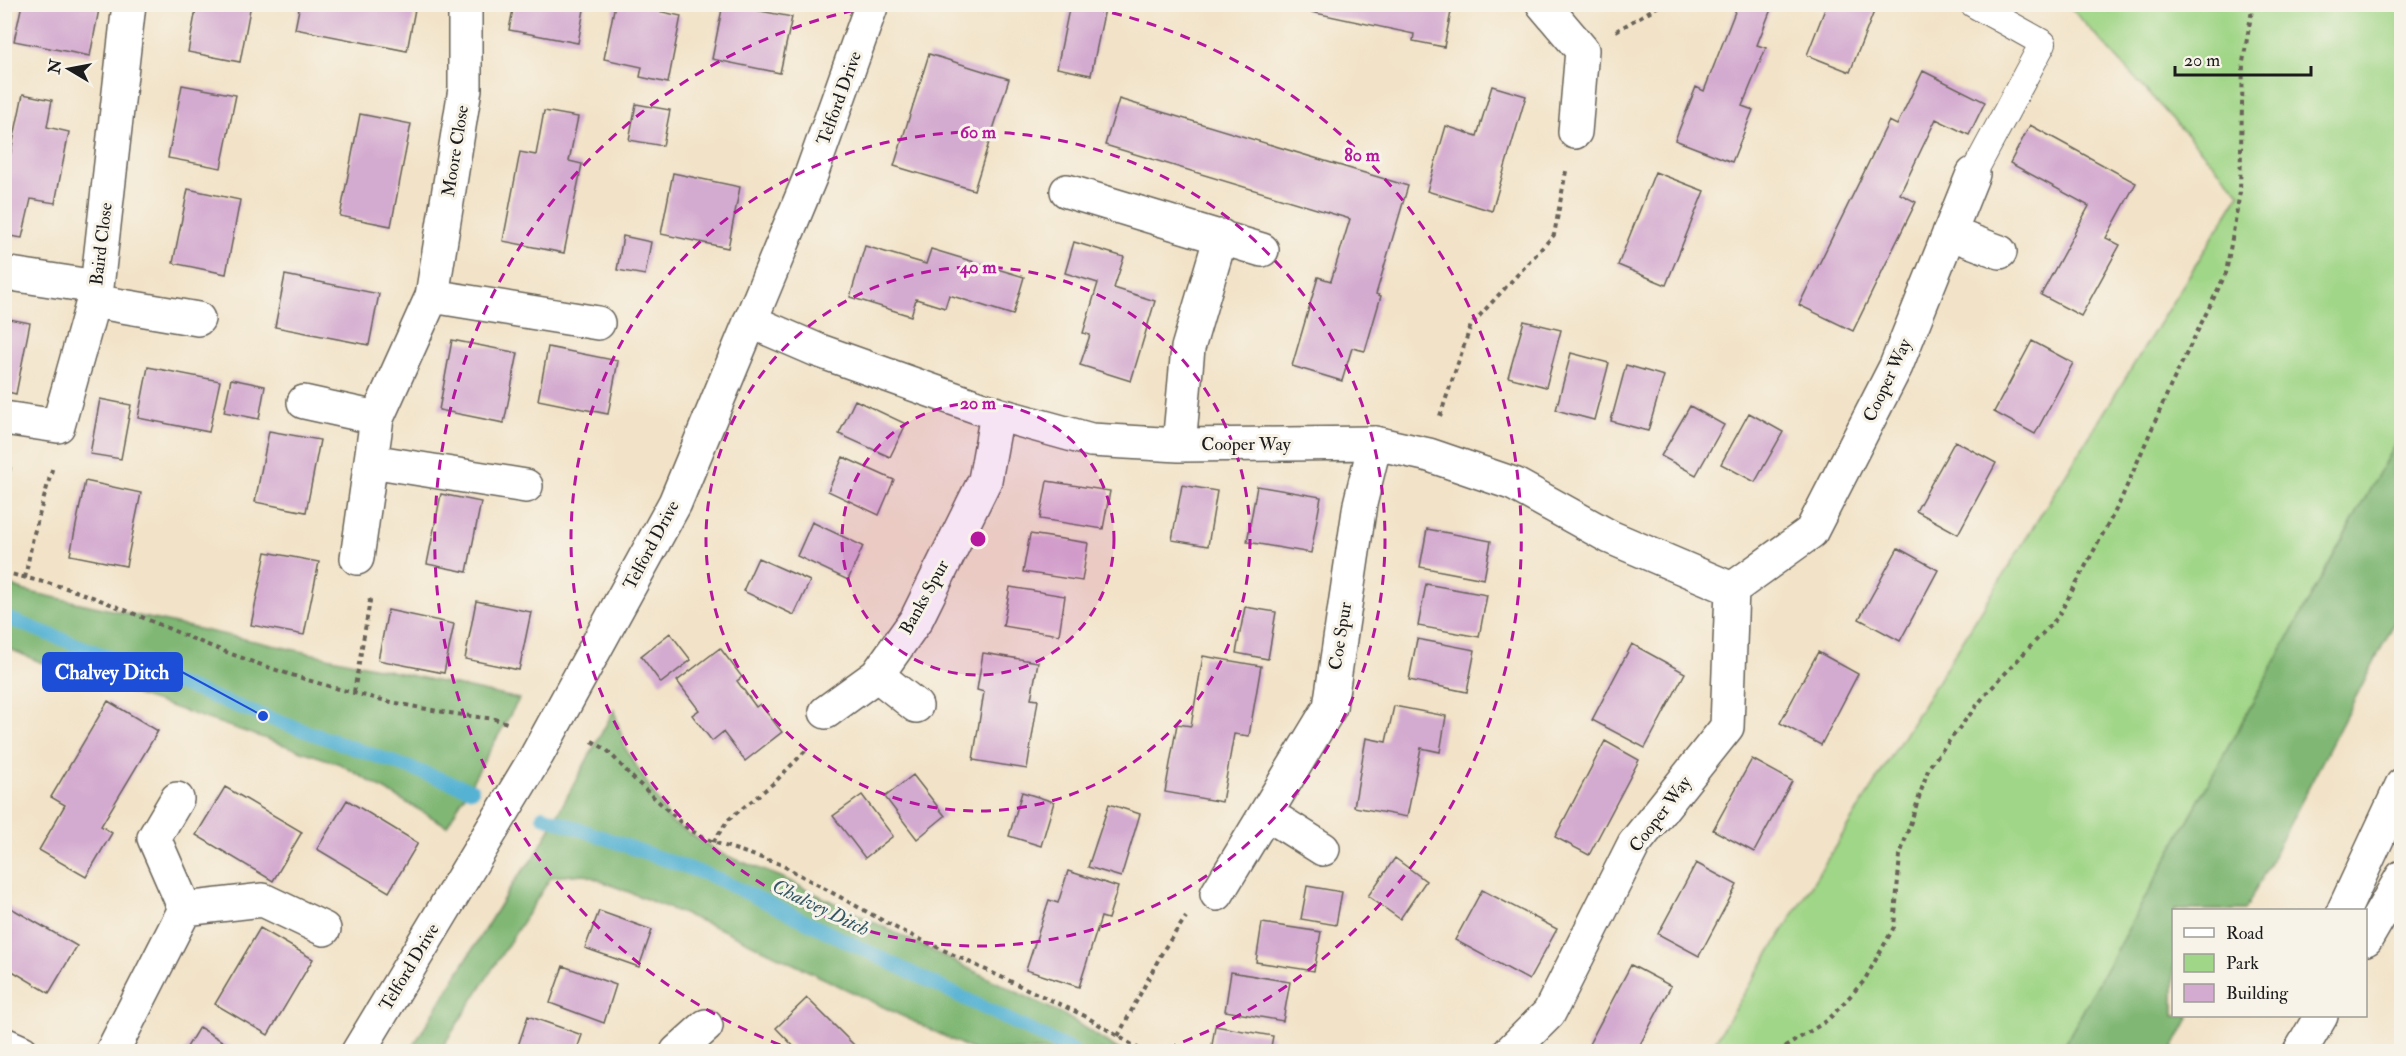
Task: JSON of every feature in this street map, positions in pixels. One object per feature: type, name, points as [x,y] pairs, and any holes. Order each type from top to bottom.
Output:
[{"type":"main road","name":"Baird Close","points":[[58,426],[95,294],[129,4]]},
{"type":"main road","name":"Moore Close","points":[[357,558],[377,418],[432,296],[465,89],[465,4]]},
{"type":"main road","name":"Telford Drive","points":[[358,1052],[537,756],[675,502],[811,175],[872,4]]},
{"type":"main road","points":[[1543,4],[1582,50],[1575,132]]},
{"type":"main road","name":"Cooper Way","points":[[1732,589],[1811,532],[1896,366],[1973,174]]},
{"type":"main road","points":[[1067,191],[1262,250]]},
{"type":"main road","points":[[1949,233],[2001,252]]},
{"type":"main road","points":[[1179,445],[1188,348],[1221,236]]},
{"type":"main road","points":[[4,273],[198,319]]},
{"type":"main road","points":[[432,296],[598,323]]},
{"type":"main road","name":"Cooper Way","points":[[750,321],[817,350],[997,414],[1091,440],[1179,445],[1375,443],[1429,455],[1514,484],[1610,537],[1732,589]]},
{"type":"main road","points":[[304,402],[377,418]]},
{"type":"main road","name":"Banks Spur","points":[[826,712],[877,675],[915,620],[985,480],[997,414]]},
{"type":"main road","points":[[4,418],[58,426]]},
{"type":"main road","name":"Coe Spur","points":[[1217,894],[1330,707],[1360,504],[1375,443]]},
{"type":"main road","points":[[370,461],[526,486]]},
{"type":"main road","name":"Cooper Way","points":[[1510,1052],[1550,1013],[1634,844],[1726,727],[1732,589]]},
{"type":"main road","points":[[877,675],[916,706]]},
{"type":"main road","points":[[2344,909],[2402,785]]},
{"type":"main road","points":[[177,799],[154,838],[185,909]]},
{"type":"main road","points":[[1266,813],[1323,849]]},
{"type":"main road","points":[[2367,937],[2402,877]]},
{"type":"main road","points":[[185,909],[263,900],[324,929]]},
{"type":"main road","points":[[112,1052],[185,909]]},
{"type":"main road","points":[[2279,1052],[2296,1017]]},
{"type":"main road","points":[[2300,1052],[2320,1017]]},
{"type":"main road","points":[[677,1052],[706,1026]]},
{"type":"main road","points":[[4,1044],[22,1052]]},
{"type":"lane","points":[[1973,4],[2043,43],[1973,174]]},
{"type":"path","points":[[1582,50],[1662,4]]},
{"type":"path","points":[[1777,1052],[1828,1020],[1864,981],[1894,927],[1900,855],[1929,767],[1985,695],[2058,617],[2119,504],[2171,385],[2226,273],[2240,192],[2243,62],[2253,4]]},
{"type":"path","points":[[1429,455],[1471,325],[1554,236],[1575,132]]},
{"type":"path","points":[[26,578],[33,537],[54,464],[58,426]]},
{"type":"path","points":[[354,692],[370,601],[357,558]]},
{"type":"path","points":[[4,572],[72,590],[225,652],[286,673],[403,706],[495,719],[515,726],[529,702],[607,750],[688,829],[713,842],[780,864],[898,929],[1085,1016],[1144,1052]]},
{"type":"path","points":[[713,842],[728,820],[775,782],[801,756],[816,738],[826,712]]},
{"type":"path","points":[[1118,1036],[1164,949],[1199,897],[1217,894]]},
{"type":"green space","points":[[2068,5],[2401,5],[2401,433],[2061,1051],[1708,1052],[2240,193]]},
{"type":"green space","points":[[2401,433],[2401,610],[2246,909],[2172,909],[2172,1017],[2189,1017],[2172,1051],[2061,1051]]},
{"type":"green space","points":[[4,583],[25,591],[519,699],[447,826],[340,764],[40,662],[5,647]]},
{"type":"green space","points":[[614,710],[625,748],[671,822],[722,854],[781,877],[1064,1015],[1121,1051],[975,1051],[723,930],[584,874],[551,877],[440,1051],[410,1051],[515,880],[535,856]]},
{"type":"building","points":[[22,4],[100,4],[90,56],[14,41]]},
{"type":"building","points":[[197,4],[251,4],[240,62],[188,52]]},
{"type":"building","points":[[300,4],[416,4],[407,51],[295,29]]},
{"type":"building","points":[[514,4],[585,4],[578,43],[509,30]]},
{"type":"building","points":[[615,4],[654,4],[653,10],[681,16],[668,83],[640,77],[642,67],[604,59]]},
{"type":"building","points":[[723,4],[792,17],[780,73],[712,59]]},
{"type":"building","points":[[1070,4],[1105,9],[1091,75],[1057,68]]},
{"type":"building","points":[[1307,4],[1420,4],[1451,12],[1444,47],[1413,41],[1414,34],[1306,11]]},
{"type":"building","points":[[1738,4],[1773,4],[1757,45],[1766,48],[1742,106],[1753,110],[1732,162],[1675,140],[1696,87],[1704,91]]},
{"type":"building","points":[[1827,4],[1877,4],[1850,72],[1807,55]]},
{"type":"building","points":[[929,54],[1009,79],[974,190],[894,166]]},
{"type":"building","points":[[1923,71],[1985,102],[1969,135],[1936,119],[1900,194],[1916,202],[1853,331],[1799,305],[1889,121],[1897,125]]},
{"type":"building","points":[[182,85],[236,95],[221,168],[168,158]]},
{"type":"building","points":[[1492,86],[1526,96],[1492,211],[1427,191],[1446,126],[1477,136]]},
{"type":"building","points":[[23,94],[52,100],[47,127],[69,132],[55,203],[31,199],[22,238],[4,235],[4,185]]},
{"type":"building","points":[[1119,99],[1408,186],[1376,294],[1381,296],[1365,351],[1352,348],[1342,381],[1292,366],[1318,277],[1331,281],[1350,219],[1105,145]]},
{"type":"building","points":[[636,104],[670,110],[663,146],[629,140]]},
{"type":"building","points":[[544,111],[578,117],[569,161],[582,164],[564,253],[503,241],[520,152],[536,155]]},
{"type":"building","points":[[360,114],[411,124],[391,226],[340,216]]},
{"type":"building","points":[[2030,125],[2136,183],[2106,238],[2120,245],[2081,316],[2041,295],[2089,206],[2010,163]]},
{"type":"building","points":[[1655,172],[1704,191],[1666,285],[1618,265]]},
{"type":"building","points":[[673,173],[740,187],[728,248],[661,234]]},
{"type":"building","points":[[188,189],[240,200],[226,274],[173,263]]},
{"type":"building","points":[[623,236],[651,242],[645,275],[617,270]]},
{"type":"building","points":[[1074,242],[1124,257],[1114,288],[1155,301],[1131,381],[1080,365],[1090,335],[1083,333],[1098,283],[1065,273]]},
{"type":"building","points":[[865,246],[926,264],[931,249],[1024,277],[1013,315],[949,295],[945,308],[916,299],[911,316],[850,297]]},
{"type":"building","points":[[285,275],[379,294],[369,345],[275,327]]},
{"type":"building","points":[[4,318],[30,323],[16,394],[4,391]]},
{"type":"building","points":[[1524,321],[1561,330],[1546,387],[1508,377]]},
{"type":"building","points":[[452,340],[518,353],[504,423],[439,410]]},
{"type":"building","points":[[2032,341],[2073,363],[2035,434],[1994,412]]},
{"type":"building","points":[[548,347],[618,361],[608,414],[538,400]]},
{"type":"building","points":[[1571,353],[1609,363],[1594,420],[1556,410]]},
{"type":"building","points":[[1626,365],[1664,376],[1648,431],[1611,421]]},
{"type":"building","points":[[148,367],[220,381],[209,432],[138,418]]},
{"type":"building","points":[[231,379],[265,386],[259,419],[224,412]]},
{"type":"building","points":[[100,399],[131,405],[121,459],[90,454]]},
{"type":"building","points":[[855,400],[906,424],[890,457],[839,434]]},
{"type":"building","points":[[1690,406],[1724,425],[1696,475],[1661,456]]},
{"type":"building","points":[[1749,413],[1783,432],[1755,482],[1721,464]]},
{"type":"building","points":[[269,431],[320,440],[306,512],[255,502]]},
{"type":"building","points":[[1955,441],[1996,463],[1958,534],[1916,511]]},
{"type":"building","points":[[843,457],[894,480],[879,515],[828,491]]},
{"type":"building","points":[[4,467],[11,468],[6,497],[4,497]]},
{"type":"building","points":[[85,481],[141,493],[126,566],[70,555]]},
{"type":"building","points":[[1047,481],[1110,491],[1103,529],[1040,519]]},
{"type":"building","points":[[1182,485],[1217,491],[1208,546],[1172,540]]},
{"type":"building","points":[[1257,486],[1321,497],[1311,553],[1247,542]]},
{"type":"building","points":[[441,494],[481,502],[467,572],[427,564]]},
{"type":"building","points":[[812,522],[863,546],[848,580],[797,556]]},
{"type":"building","points":[[1427,529],[1491,541],[1484,579],[1420,567]]},
{"type":"building","points":[[1030,534],[1088,543],[1082,581],[1023,572]]},
{"type":"building","points":[[1898,548],[1938,570],[1900,641],[1859,619]]},
{"type":"building","points":[[266,552],[319,562],[304,635],[251,625]]},
{"type":"building","points":[[758,558],[810,581],[794,615],[743,591]]},
{"type":"building","points":[[1426,584],[1487,595],[1479,637],[1418,626]]},
{"type":"building","points":[[1010,587],[1065,596],[1059,635],[1003,626]]},
{"type":"building","points":[[476,601],[531,612],[519,670],[465,659]]},
{"type":"building","points":[[1245,607],[1276,612],[1268,659],[1236,653]]},
{"type":"building","points":[[388,610],[454,624],[444,673],[378,660]]},
{"type":"building","points":[[670,633],[691,660],[661,683],[641,656]]},
{"type":"building","points":[[1417,639],[1475,650],[1467,692],[1409,680]]},
{"type":"building","points":[[1632,644],[1685,673],[1645,748],[1592,720]]},
{"type":"building","points":[[720,648],[742,677],[737,681],[756,707],[760,704],[782,732],[745,761],[723,732],[712,741],[692,715],[699,710],[677,681]]},
{"type":"building","points":[[1818,652],[1858,674],[1821,745],[1780,723]]},
{"type":"building","points":[[983,653],[1038,662],[1031,699],[1038,700],[1027,769],[973,760],[984,692],[977,690]]},
{"type":"building","points":[[1203,656],[1261,666],[1249,736],[1234,734],[1222,802],[1165,792],[1177,724],[1191,726]]},
{"type":"building","points":[[108,701],[158,731],[101,826],[112,833],[86,877],[39,850],[65,805],[51,797]]},
{"type":"building","points":[[1394,706],[1446,716],[1440,752],[1421,748],[1407,817],[1354,807],[1366,738],[1386,742]]},
{"type":"building","points":[[1605,741],[1639,760],[1589,855],[1555,837]]},
{"type":"building","points":[[1752,759],[1792,781],[1754,852],[1713,830]]},
{"type":"building","points":[[913,775],[945,816],[917,839],[885,797]]},
{"type":"building","points":[[225,787],[302,832],[273,881],[196,835]]},
{"type":"building","points":[[1022,792],[1054,802],[1041,846],[1009,836]]},
{"type":"building","points":[[862,795],[893,836],[865,858],[833,816]]},
{"type":"building","points":[[347,800],[418,843],[389,892],[317,849]]},
{"type":"building","points":[[1109,804],[1140,814],[1121,877],[1088,867]]},
{"type":"building","points":[[1395,858],[1426,881],[1400,919],[1368,896]]},
{"type":"building","points":[[1696,863],[1737,885],[1699,956],[1658,934]]},
{"type":"building","points":[[1068,871],[1118,887],[1108,919],[1101,917],[1079,987],[1026,970],[1049,900],[1058,903]]},
{"type":"building","points":[[1307,886],[1342,892],[1336,925],[1301,919]]},
{"type":"building","points":[[1482,890],[1557,929],[1529,980],[1455,940]]},
{"type":"building","points":[[4,904],[77,946],[49,993],[4,966]]},
{"type":"building","points":[[599,911],[652,930],[639,967],[585,948]]},
{"type":"building","points":[[1262,923],[1321,932],[1314,971],[1256,962]]},
{"type":"building","points":[[260,928],[313,959],[268,1035],[215,1004]]},
{"type":"building","points":[[1631,965],[1671,986],[1636,1052],[1594,1052],[1587,1048]]},
{"type":"building","points":[[563,966],[616,985],[604,1023],[550,1003]]},
{"type":"building","points":[[1231,972],[1290,982],[1283,1021],[1225,1011]]},
{"type":"building","points":[[807,998],[854,1045],[847,1052],[799,1052],[776,1028]]},
{"type":"building","points":[[528,1016],[582,1035],[576,1052],[516,1052]]},
{"type":"building","points":[[1215,1026],[1273,1036],[1270,1052],[1211,1052]]},
{"type":"building","points":[[199,1027],[240,1052],[184,1052]]},
{"type":"waterway","name":"Chalvey Ditch","points":[[4,617],[263,716],[472,790]]},
{"type":"waterway","name":"Chalvey Ditch","points":[[543,816],[716,878],[1075,1052]]},
{"type":"place","name":"Chalvey Ditch","points":[[263,716]]}]
